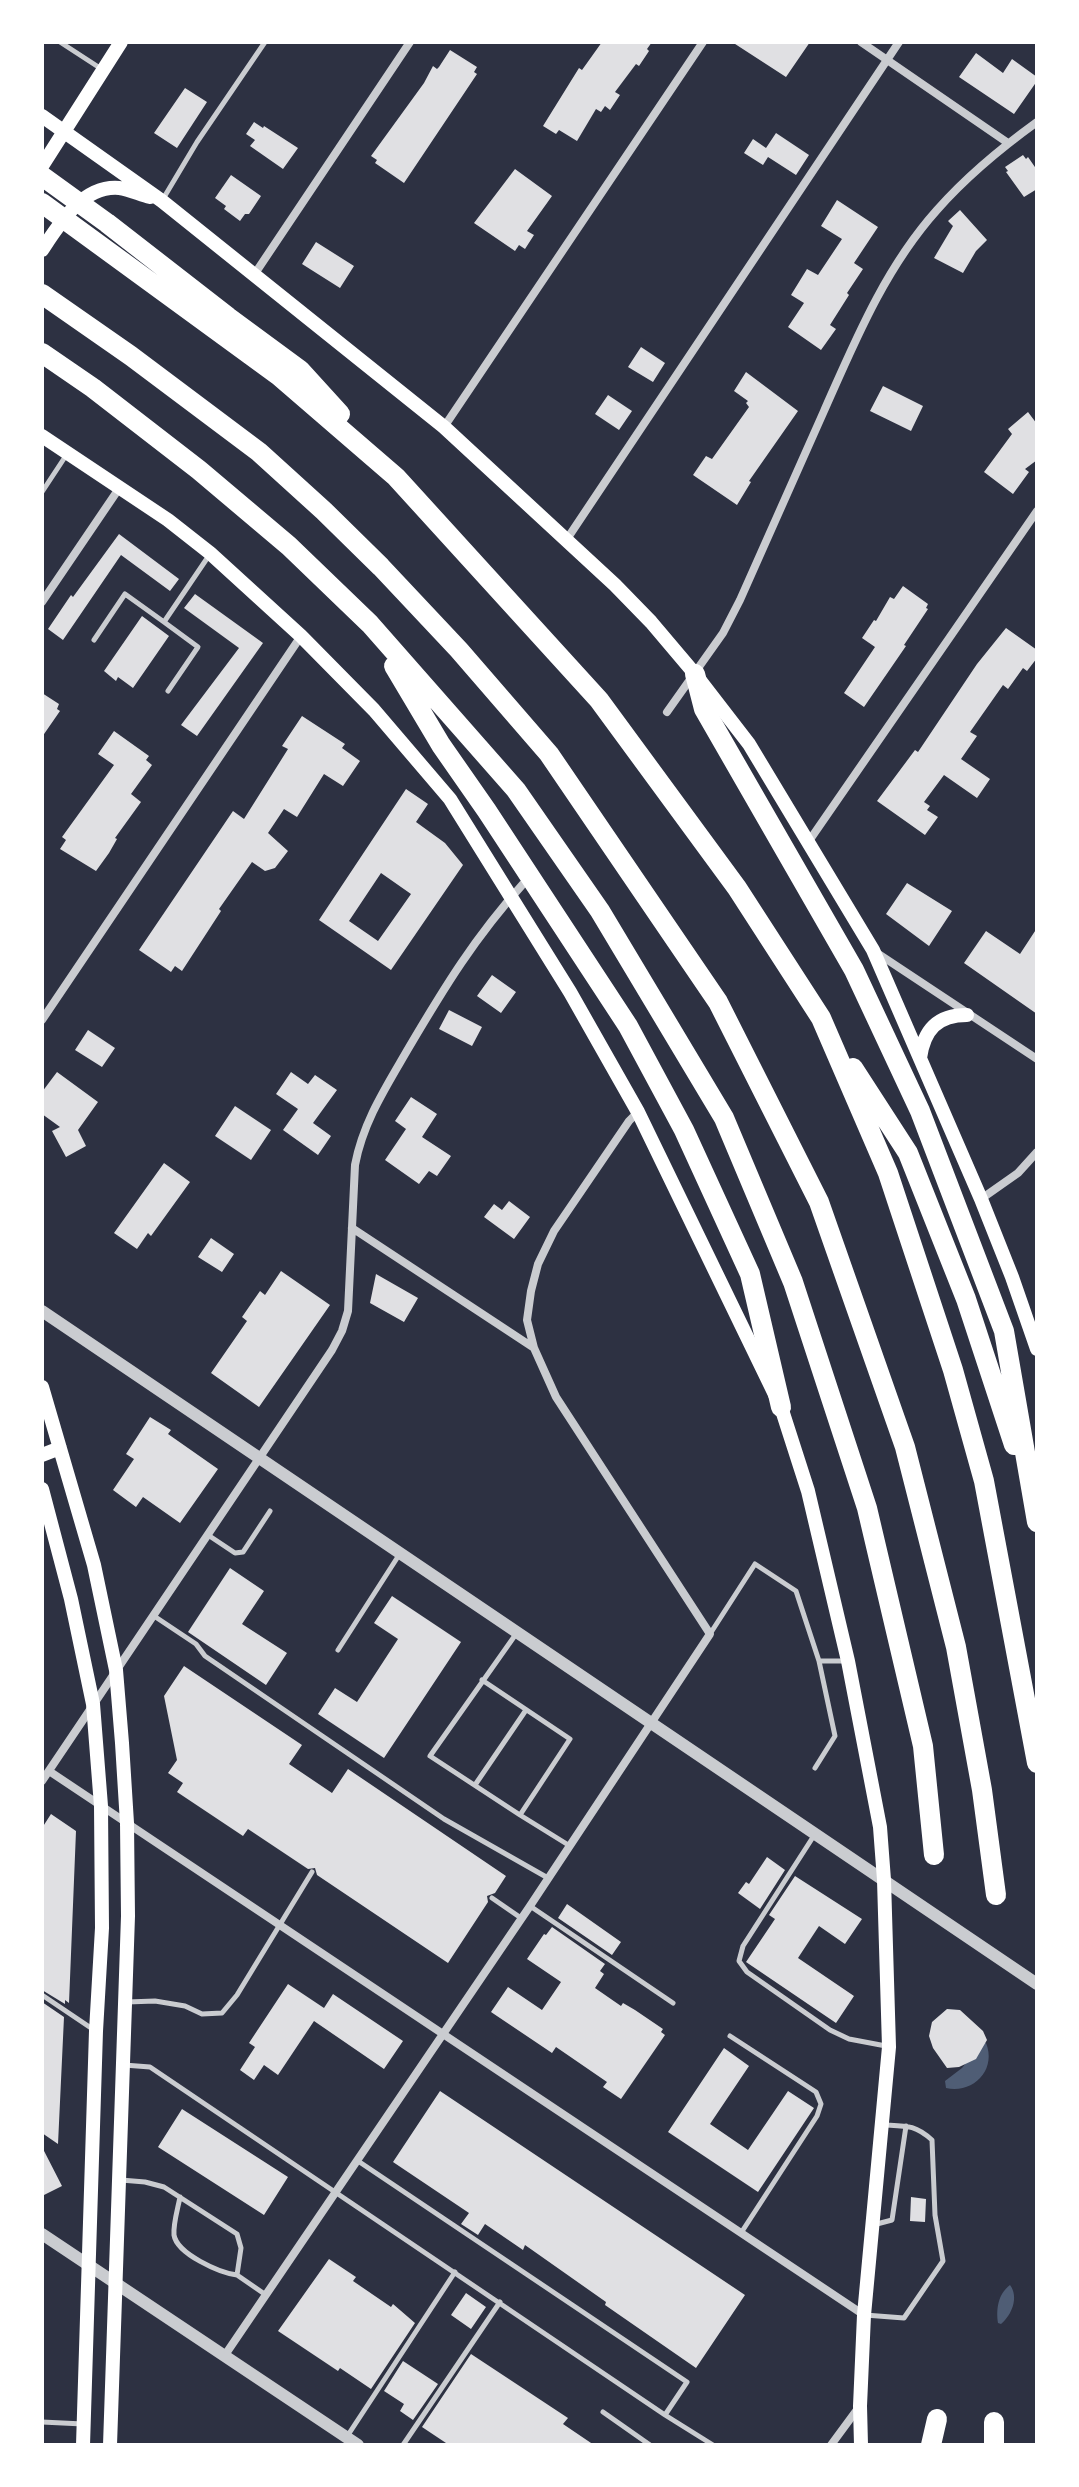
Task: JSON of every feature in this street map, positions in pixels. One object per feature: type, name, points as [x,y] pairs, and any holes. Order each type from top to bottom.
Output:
[{"type":"highway","points":[[43,168],[107,223],[300,370],[599,700],[677,805],[737,888],[908,1153],[966,1299],[1037,1513]]},
{"type":"highway","points":[[42,203],[279,376],[396,477]]},
{"type":"highway","points":[[42,294],[131,356],[270,461],[391,577],[549,754],[718,1002],[819,1202],[905,1447],[956,1647],[982,1790],[996,1895]]},
{"type":"highway","points":[[42,353],[93,388],[199,470],[289,546],[370,624],[516,790],[600,911],[724,1118],[793,1282],[867,1508],[923,1746],[934,1855]]},
{"type":"highway","points":[[370,624],[441,745],[628,1026],[684,1130],[750,1274],[781,1407]]},
{"type":"highway","points":[[695,674],[704,709],[854,970],[920,1111],[1004,1331],[1037,1522]]},
{"type":"highway","points":[[821,1018],[888,1173],[953,1370],[984,1481],[1037,1763]]},
{"type":"highway","points":[[934,2445],[937,2419]]},
{"type":"highway","points":[[994,2422],[994,2445]]},
{"type":"main road","points":[[43,168],[121,42]]},
{"type":"main road","points":[[42,116],[162,201],[444,427],[567,539],[651,622],[695,674],[749,744],[873,950],[981,1199],[1037,1349]]},
{"type":"main road","points":[[42,250],[59,224],[91,193],[119,188],[162,201]]},
{"type":"main road","points":[[42,436],[120,487],[210,553],[301,636],[374,710],[450,799],[570,992],[638,1112],[781,1407],[808,1491],[848,1661],[880,1827],[889,2047],[864,2315],[861,2445]]},
{"type":"main road","points":[[920,1059],[922,1042],[935,1025],[953,1015],[967,1015]]},
{"type":"main road","points":[[42,1387],[94,1565],[116,1670],[127,1823],[126,2002],[110,2445]]},
{"type":"main road","points":[[42,1455],[60,1448]]},
{"type":"main road","points":[[42,1489],[71,1599],[93,1704],[101,1806],[102,1928],[83,2445]]},
{"type":"street","points":[[254,275],[410,42]]},
{"type":"street","points":[[444,427],[703,42]]},
{"type":"street","points":[[861,42],[1008,143]]},
{"type":"street","points":[[567,539],[899,42]]},
{"type":"street","points":[[667,712],[723,633],[740,600],[862,325],[888,278],[909,245],[937,211],[1008,143],[1037,122]]},
{"type":"street","points":[[43,597],[120,487]]},
{"type":"street","points":[[809,841],[1037,511]]},
{"type":"street","points":[[42,1020],[301,636]]},
{"type":"street","points":[[42,1781],[332,1350],[348,1311],[355,1165],[359,1143],[372,1112],[453,971],[523,884]]},
{"type":"street","points":[[873,950],[1037,1059]]},
{"type":"street","points":[[225,2355],[570,1847],[710,1634],[556,1397],[534,1348],[527,1320],[538,1264],[554,1231],[638,1112]]},
{"type":"street","points":[[981,1199],[1018,1173],[1037,1152]]},
{"type":"street","points":[[352,1228],[534,1348]]},
{"type":"street","points":[[42,1311],[1037,1984]]},
{"type":"street","points":[[49,1771],[864,2315]]},
{"type":"street","points":[[42,2234],[358,2445]]},
{"type":"street","points":[[831,2445],[860,2406]]},
{"type":"lane","points":[[60,42],[104,70]]},
{"type":"lane","points":[[162,201],[197,142],[265,42]]},
{"type":"lane","points":[[42,492],[68,453]]},
{"type":"lane","points":[[164,622],[210,553]]},
{"type":"lane","points":[[94,640],[125,594],[198,647],[168,691]]},
{"type":"lane","points":[[208,1535],[235,1553],[243,1552],[270,1511]]},
{"type":"lane","points":[[338,1650],[399,1554]]},
{"type":"lane","points":[[710,1634],[755,1564],[796,1591],[819,1661],[835,1736],[815,1768]]},
{"type":"lane","points":[[154,1615],[196,1644],[205,1656],[444,1819],[548,1878]]},
{"type":"lane","points":[[516,1633],[430,1756],[570,1847]]},
{"type":"lane","points":[[819,1661],[848,1661]]},
{"type":"lane","points":[[482,1680],[570,1739],[520,1815]]},
{"type":"lane","points":[[475,1785],[526,1710]]},
{"type":"lane","points":[[816,1834],[743,1946],[739,1961],[747,1972],[830,2030],[849,2039],[889,2047]]},
{"type":"lane","points":[[126,2002],[155,2001],[185,2006],[202,2014],[222,2013],[237,1995],[312,1872]]},
{"type":"lane","points":[[492,1898],[521,1918]]},
{"type":"lane","points":[[530,1906],[673,2003]]},
{"type":"lane","points":[[42,1995],[96,2031]]},
{"type":"lane","points":[[730,2036],[816,2092],[821,2104],[817,2116],[740,2234]]},
{"type":"lane","points":[[124,2065],[150,2067],[713,2445]]},
{"type":"lane","points":[[864,2315],[904,2318],[943,2261],[935,2215],[932,2140],[919,2128],[882,2125]]},
{"type":"lane","points":[[872,2225],[892,2220],[906,2126]]},
{"type":"lane","points":[[358,2161],[687,2382],[665,2415]]},
{"type":"lane","points":[[120,2180],[164,2187],[237,2234],[241,2248],[237,2275]]},
{"type":"lane","points":[[180,2197],[174,2235],[179,2247],[221,2273],[237,2275],[266,2295]]},
{"type":"lane","points":[[346,2437],[455,2272]]},
{"type":"lane","points":[[403,2445],[500,2302]]},
{"type":"lane","points":[[603,2412],[650,2445]]},
{"type":"lane","points":[[42,2422],[84,2424]]},
{"type":"water","points":[[982,2043],[986,2043],[989,2053],[980,2078],[965,2087],[946,2088],[945,2081],[962,2068]]},
{"type":"water","points":[[1010,2285],[1014,2295],[1013,2306],[1001,2324],[997,2318],[999,2302]]},
{"type":"building","points":[[602,42],[652,42],[639,66],[636,64],[615,92],[620,95],[610,110],[605,106],[601,112],[596,109],[577,141],[559,130],[556,134],[543,126],[579,68],[582,70]]},
{"type":"building","points":[[732,42],[810,42],[786,77]]},
{"type":"building","points":[[450,50],[477,67],[474,72],[477,74],[404,183],[375,163],[377,160],[371,156],[433,66],[437,69]]},
{"type":"building","points":[[976,53],[1003,73],[1012,59],[1037,77],[1014,114],[959,77]]},
{"type":"building","points":[[185,88],[207,102],[177,148],[154,133]]},
{"type":"building","points":[[254,122],[298,148],[283,169],[250,146],[255,140],[246,134]]},
{"type":"building","points":[[776,133],[809,155],[796,175],[768,157],[763,165],[744,153],[753,139],[766,148]]},
{"type":"building","points":[[1023,155],[1037,170],[1037,189],[1024,197],[1005,167]]},
{"type":"building","points":[[515,169],[552,196],[527,231],[534,235],[525,249],[519,245],[515,251],[474,223]]},
{"type":"building","points":[[231,175],[261,196],[240,221],[215,198]]},
{"type":"building","points":[[837,200],[878,227],[854,263],[863,269],[830,325],[836,329],[821,350],[788,327],[804,303],[791,295],[807,269],[818,275],[842,239],[821,226]]},
{"type":"building","points":[[960,210],[987,240],[976,251],[963,273],[934,258],[953,226],[948,221]]},
{"type":"building","points":[[316,242],[354,266],[340,288],[302,264]]},
{"type":"building","points":[[641,347],[665,363],[653,382],[628,367]]},
{"type":"building","points":[[746,372],[798,411],[749,481],[737,505],[693,475],[706,456],[712,459],[749,407],[748,401],[734,391]]},
{"type":"building","points":[[883,386],[923,406],[911,431],[870,411]]},
{"type":"building","points":[[608,395],[632,411],[619,430],[595,414]]},
{"type":"building","points":[[1028,412],[1037,424],[1037,460],[1025,469],[1029,472],[1013,494],[984,472],[1012,434],[1008,429]]},
{"type":"building","points":[[119,534],[179,579],[170,591],[121,555],[63,640],[48,629]]},
{"type":"building","points":[[903,586],[928,604],[928,609],[864,707],[844,693],[875,647],[862,638],[890,597],[894,599]]},
{"type":"building","points":[[195,594],[263,643],[197,736],[181,725],[239,648],[184,608]]},
{"type":"building","points":[[142,616],[169,636],[133,688],[118,677],[116,681],[104,671]]},
{"type":"building","points":[[1006,628],[1037,650],[1037,658],[1027,671],[1023,668],[1008,689],[1003,685],[970,732],[977,736],[961,759],[990,779],[977,798],[944,775],[924,802],[930,806],[927,810],[938,817],[925,835],[877,801],[915,750],[918,752],[977,664]]},
{"type":"building","points":[[42,693],[59,704],[57,709],[60,711],[42,737]]},
{"type":"building","points":[[302,716],[345,744],[342,748],[360,761],[343,786],[324,774],[297,817],[284,809],[268,833],[288,851],[275,868],[265,871],[252,862],[182,971],[175,966],[171,972],[139,950],[233,811],[244,819],[288,749],[282,746]]},
{"type":"building","points":[[114,731],[149,756],[146,760],[152,765],[131,794],[141,802],[96,871],[60,849],[66,840],[62,837],[114,765],[98,754]]},
{"type":"building","points":[[406,789],[428,804],[416,822],[445,843],[463,865],[391,970],[319,920]],"holes":[[[381,873],[411,894],[378,941],[349,921]]]},
{"type":"building","points":[[907,883],[952,911],[929,946],[886,914]]},
{"type":"building","points":[[1037,928],[1037,1014],[964,963],[986,931],[1020,954]]},
{"type":"building","points":[[492,975],[516,992],[501,1013],[477,996]]},
{"type":"building","points":[[449,1010],[482,1027],[472,1046],[439,1029]]},
{"type":"building","points":[[88,1030],[115,1048],[102,1067],[75,1050]]},
{"type":"building","points":[[57,1072],[98,1102],[78,1130],[86,1146],[66,1157],[52,1131],[60,1127],[42,1114],[42,1092]]},
{"type":"building","points":[[291,1072],[308,1084],[315,1075],[337,1090],[313,1123],[331,1136],[318,1155],[283,1130],[298,1109],[276,1094]]},
{"type":"building","points":[[411,1097],[437,1114],[422,1137],[451,1156],[437,1176],[429,1171],[419,1184],[385,1160],[406,1129],[395,1121]]},
{"type":"building","points":[[235,1106],[271,1130],[251,1160],[215,1136]]},
{"type":"building","points":[[164,1163],[190,1182],[151,1236],[148,1233],[137,1249],[114,1233]]},
{"type":"building","points":[[509,1201],[530,1217],[514,1239],[484,1217],[494,1204],[502,1210]]},
{"type":"building","points":[[211,1238],[234,1254],[222,1272],[198,1257]]},
{"type":"building","points":[[281,1271],[330,1305],[259,1407],[211,1373],[247,1321],[242,1317],[260,1291],[265,1295]]},
{"type":"building","points":[[376,1274],[418,1298],[404,1322],[370,1303]]},
{"type":"building","points":[[150,1417],[171,1430],[168,1434],[218,1469],[180,1523],[143,1497],[136,1507],[113,1490],[134,1459],[126,1454]]},
{"type":"building","points":[[230,1568],[264,1591],[242,1624],[287,1653],[266,1685],[188,1632]]},
{"type":"building","points":[[392,1596],[461,1642],[384,1758],[318,1714],[335,1688],[357,1702],[398,1639],[374,1623]]},
{"type":"building","points":[[184,1666],[302,1745],[289,1764],[332,1793],[348,1769],[506,1876],[495,1893],[487,1896],[488,1902],[448,1963],[317,1875],[315,1868],[308,1869],[248,1829],[243,1836],[177,1792],[183,1783],[168,1773],[177,1760],[164,1696]]},
{"type":"building","points":[[51,1814],[76,1831],[69,2003],[65,2000],[65,2004],[42,1990],[42,1828]]},
{"type":"building","points":[[767,1857],[785,1870],[760,1909],[738,1893],[746,1882],[749,1884]]},
{"type":"building","points":[[795,1876],[862,1919],[845,1944],[819,1926],[798,1958],[854,1996],[836,2023],[746,1962],[775,1919],[769,1915]]},
{"type":"building","points":[[567,1904],[621,1942],[612,1955],[558,1918]]},
{"type":"building","points":[[552,1927],[605,1964],[600,1971],[604,1974],[595,1988],[663,2029],[661,2032],[665,2035],[621,2099],[603,2087],[607,2082],[556,2047],[552,2053],[491,2012],[508,1987],[542,2010],[561,1982],[527,1959]]},
{"type":"building","points":[[288,1984],[324,2008],[333,1994],[403,2041],[384,2069],[314,2021],[278,2075],[264,2065],[254,2080],[240,2070],[255,2047],[249,2043]]},
{"type":"building","points":[[42,2002],[64,2017],[58,2144],[42,2133]]},
{"type":"building","points":[[947,2009],[960,2010],[983,2031],[987,2040],[976,2059],[959,2067],[947,2068],[929,2036],[932,2022]]},
{"type":"building","points":[[724,2048],[749,2066],[710,2124],[748,2150],[788,2091],[814,2108],[758,2192],[668,2132]]},
{"type":"building","points":[[440,2091],[745,2295],[696,2368],[525,2245],[523,2250],[485,2224],[478,2235],[461,2224],[469,2213],[393,2162]]},
{"type":"building","points":[[182,2109],[288,2177],[264,2215],[158,2147]]},
{"type":"building","points":[[42,2147],[62,2186],[42,2196]]},
{"type":"building","points":[[911,2197],[926,2199],[925,2222],[910,2221]]},
{"type":"building","points":[[329,2259],[356,2277],[353,2281],[391,2307],[393,2304],[415,2323],[371,2389],[278,2331]]},
{"type":"building","points":[[466,2293],[486,2307],[471,2329],[451,2315]]},
{"type":"building","points":[[471,2354],[568,2418],[563,2424],[594,2445],[449,2445],[422,2427]]},
{"type":"building","points":[[403,2361],[438,2384],[413,2420],[400,2411],[404,2404],[384,2391]]}]
